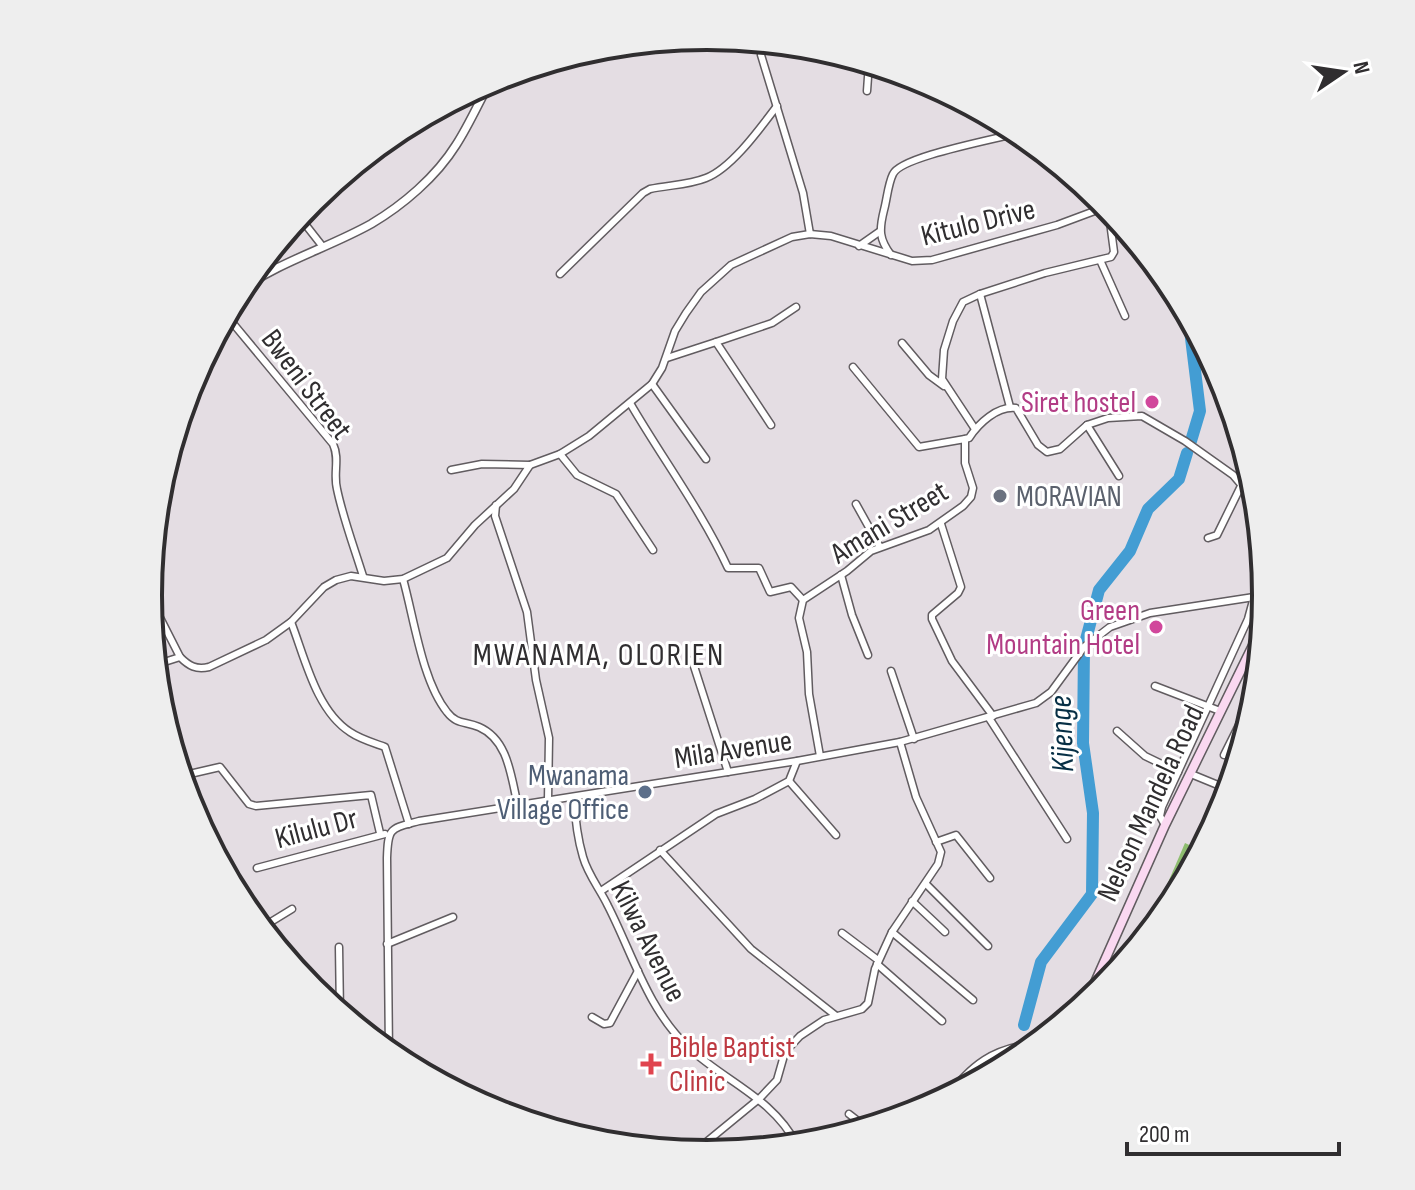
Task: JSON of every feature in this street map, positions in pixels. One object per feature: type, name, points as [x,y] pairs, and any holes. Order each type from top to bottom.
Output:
[{"type":"main road","name":"Nelson Mandela Road","points":[[1099,974],[1165,825],[1249,653]]},
{"type":"street","points":[[451,470],[482,464],[530,465],[560,454],[589,436],[652,384],[667,358],[675,331],[701,292],[716,277],[731,265],[764,248],[810,234],[803,193],[761,53]]},
{"type":"street","points":[[867,91],[868,75]]},
{"type":"street","points":[[267,274],[372,223],[402,203],[455,147],[481,99]]},
{"type":"street","points":[[560,274],[643,193],[701,180],[719,170],[758,131],[777,106]]},
{"type":"street","points":[[891,255],[882,244],[879,232],[893,173],[900,165],[917,157],[1002,137]]},
{"type":"street","name":"Kitulo Drive","points":[[810,234],[831,236],[912,261],[932,260],[1057,225],[1094,211]]},
{"type":"street","points":[[307,226],[323,247]]},
{"type":"street","points":[[975,429],[942,379],[944,350],[963,302],[1045,273],[1111,257],[1114,252],[1111,230]]},
{"type":"street","points":[[859,246],[879,232]]},
{"type":"street","points":[[1100,260],[1125,316]]},
{"type":"street","points":[[980,294],[1010,407],[1016,408],[1038,445],[1047,452],[1060,449],[1087,425],[1108,418],[1142,416],[1185,441],[1233,475],[1241,486],[1217,535],[1208,538]]},
{"type":"street","points":[[667,358],[772,323],[796,307]]},
{"type":"street","name":"Bweni Street","points":[[234,325],[333,444],[337,454],[335,479],[338,493],[363,576]]},
{"type":"street","points":[[716,342],[771,425]]},
{"type":"street","points":[[902,343],[929,375],[946,388]]},
{"type":"street","points":[[853,367],[919,447],[965,439]]},
{"type":"street","points":[[652,384],[706,459]]},
{"type":"street","points":[[630,403],[713,535],[728,568],[759,568],[770,592],[791,587],[803,600],[799,618],[807,652],[809,694],[820,756]]},
{"type":"street","name":"Amani Street","points":[[803,600],[880,547],[900,543],[941,524],[971,497],[973,488],[965,463],[965,439],[987,418],[1010,407]]},
{"type":"street","points":[[1087,425],[1119,476]]},
{"type":"street","points":[[560,454],[577,475],[616,494],[653,550]]},
{"type":"street","points":[[164,625],[180,657],[194,668],[209,667],[266,640],[291,622],[324,587],[351,576],[384,581],[403,579],[447,558],[460,541],[514,489],[530,465]]},
{"type":"street","points":[[856,504],[880,547]]},
{"type":"street","points":[[496,505],[495,516],[527,612],[536,680],[549,738],[548,800]]},
{"type":"street","points":[[941,524],[961,587],[932,615],[932,619],[952,661],[1067,839]]},
{"type":"street","points":[[841,575],[868,655]]},
{"type":"street","points":[[403,579],[432,684],[446,711],[457,723],[478,726],[495,738],[503,750],[518,806]]},
{"type":"street","name":"Mila Avenue","points":[[384,834],[409,824],[914,739],[1044,698],[1075,663],[1084,647],[1110,627],[1150,613],[1252,597]]},
{"type":"street","points":[[1165,825],[1160,816],[1252,605]]},
{"type":"street","points":[[291,622],[317,689],[330,713],[350,732],[385,747],[409,824]]},
{"type":"street","points":[[167,661],[180,657]]},
{"type":"street","points":[[692,660],[728,772]]},
{"type":"street","points":[[891,671],[914,739]]},
{"type":"street","points":[[1155,686],[1220,711]]},
{"type":"street","points":[[1117,731],[1145,756],[1178,772]]},
{"type":"street","points":[[709,1140],[760,1098],[779,1078],[785,1052],[790,1045],[814,1026],[835,1015],[862,1009],[868,1003],[878,962],[892,932],[926,884],[941,856],[916,797],[900,742]]},
{"type":"street","points":[[1224,755],[1232,742]]},
{"type":"street","points":[[601,891],[716,814],[789,781],[797,761]]},
{"type":"street","points":[[192,773],[220,767],[249,804],[256,806],[371,795],[384,834],[389,1036]]},
{"type":"street","points":[[1191,774],[1218,785]]},
{"type":"street","points":[[789,781],[836,835]]},
{"type":"street","name":"Kilwa Avenue","points":[[574,797],[583,856],[591,876],[665,1024],[712,1066],[760,1098],[782,1120],[790,1133]]},
{"type":"street","name":"Kilulu Dr","points":[[257,868],[384,834]]},
{"type":"street","points":[[936,842],[956,835],[990,878]]},
{"type":"street","points":[[660,850],[751,949],[835,1015]]},
{"type":"street","points":[[926,884],[988,946]]},
{"type":"street","points":[[912,901],[945,932]]},
{"type":"street","points":[[271,922],[292,909]]},
{"type":"street","points":[[387,944],[453,917]]},
{"type":"street","points":[[892,932],[973,1000]]},
{"type":"street","points":[[842,933],[942,1021]]},
{"type":"street","points":[[339,947],[340,997]]},
{"type":"street","points":[[592,1017],[604,1024],[610,1023],[638,971]]},
{"type":"street","points":[[966,1074],[993,1053],[1012,1047]]},
{"type":"street","points":[[849,1114],[856,1119]]},
{"type":"green space","points":[[1185,843],[1191,846],[1179,868],[1162,896]]},
{"type":"waterway","name":"Kijenge","points":[[1191,441],[1200,411],[1192,347]]},
{"type":"waterway","name":"Kijenge","points":[[1024,1025],[1041,962],[1092,894],[1093,813],[1083,743],[1084,647],[1099,590],[1130,551],[1148,509],[1179,479],[1187,453]]},
{"type":"place","name":"Siret hostel","points":[[1152,402]]},
{"type":"place","name":"MORAVIAN","points":[[1000,496]]},
{"type":"place","name":"Green Mountain Hotel","points":[[1156,627]]},
{"type":"place","name":"Mwanama Village Office","points":[[645,792]]},
{"type":"place","name":"Bible Baptist Clinic","points":[[651,1064]]},
{"type":"district","name":"MWANAMA, OLORIEN","points":[[599,654]]}]
